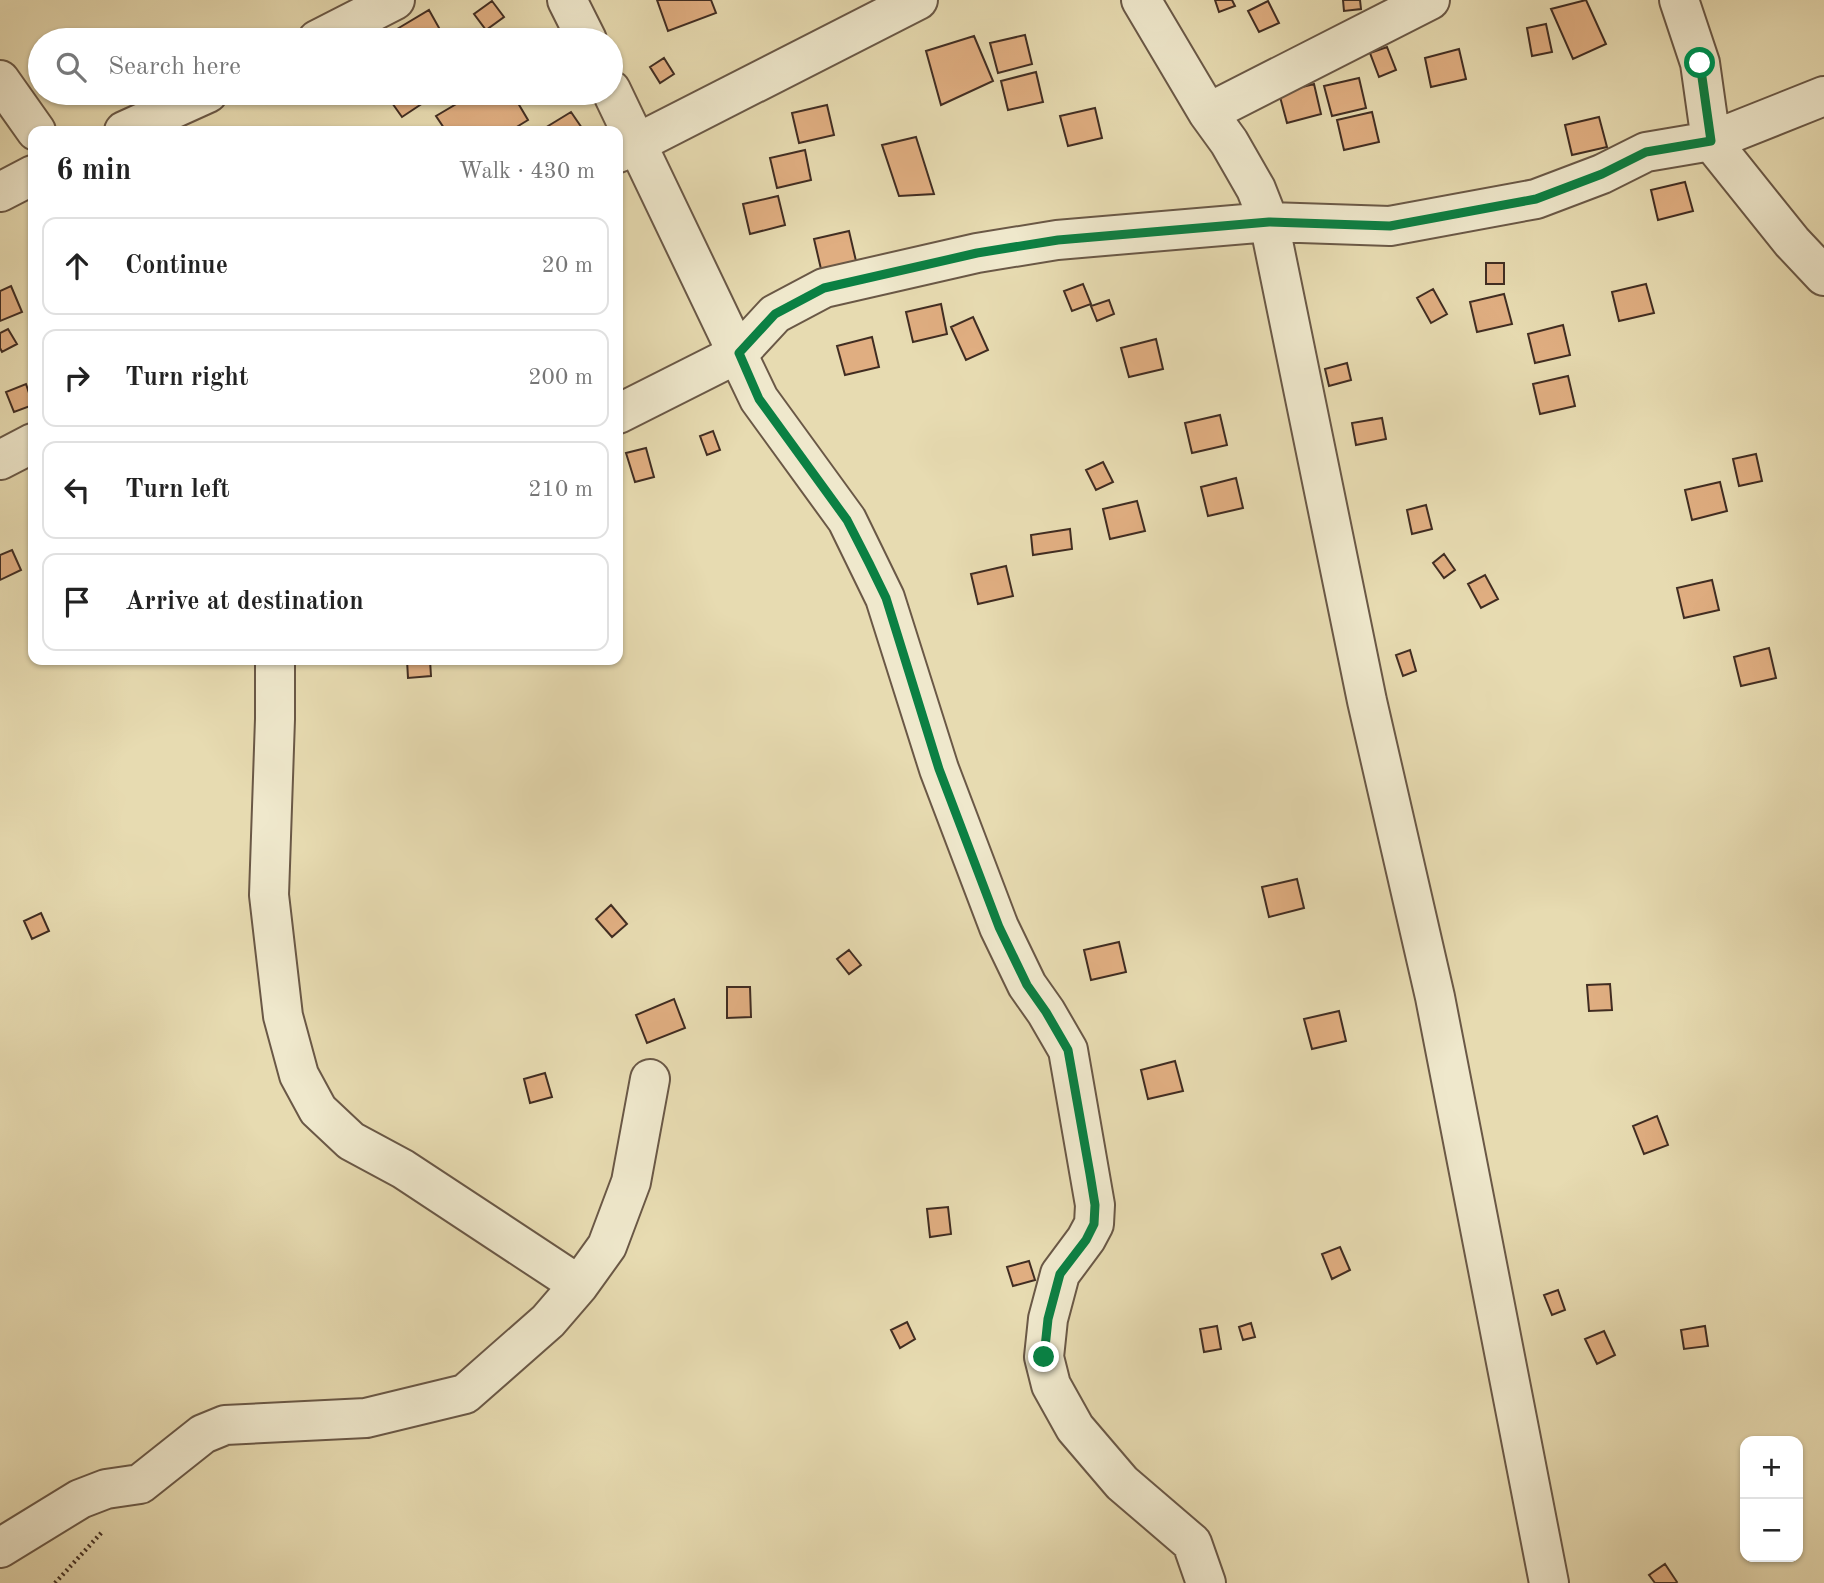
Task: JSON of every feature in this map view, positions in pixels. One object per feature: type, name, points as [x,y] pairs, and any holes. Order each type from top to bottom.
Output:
[{"type":"street","points":[[340,28],[395,0]]},
{"type":"street","points":[[567,0],[581,28]]},
{"type":"street","points":[[918,0],[627,149],[739,353],[759,399],[847,520],[886,598],[939,769],[999,927],[1027,985],[1068,1050],[1095,1205],[1094,1224],[1086,1240],[1060,1274],[1048,1319],[1044,1357],[1051,1385],[1075,1428],[1122,1483],[1192,1543],[1206,1583]]},
{"type":"street","points":[[1141,0],[1208,113],[1229,142],[1256,189],[1269,222],[1367,701],[1435,998],[1549,1583]]},
{"type":"street","points":[[1208,113],[1430,0]]},
{"type":"street","points":[[1679,0],[1700,63],[1711,141],[1792,242],[1824,276]]},
{"type":"street","points":[[0,80],[32,126]]},
{"type":"street","points":[[623,411],[739,353],[775,314],[824,288],[977,253],[1058,240],[1269,222],[1390,226],[1536,199],[1602,174],[1646,152],[1711,141],[1824,96]]},
{"type":"street","points":[[135,126],[181,105]]},
{"type":"street","points":[[615,105],[621,126]]},
{"type":"street","points":[[0,191],[28,177]]},
{"type":"street","points":[[0,460],[28,446]]},
{"type":"street","points":[[275,665],[269,895],[283,1016],[299,1075],[318,1110],[351,1141],[403,1169],[579,1285]]},
{"type":"street","points":[[0,1548],[80,1499],[106,1489],[140,1484],[203,1434],[225,1424],[366,1418],[465,1394],[548,1321],[579,1285],[607,1246],[631,1182],[650,1079]]},
{"type":"path","points":[[55,1583],[120,1515],[140,1484]]},
{"type":"building","points":[[657,0],[711,0],[716,13],[668,31]]},
{"type":"building","points":[[1215,0],[1232,0],[1235,6],[1219,12]]},
{"type":"building","points":[[1343,0],[1360,0],[1361,9],[1344,11]]},
{"type":"building","points":[[1586,0],[1606,44],[1573,59],[1551,9]]},
{"type":"building","points":[[492,1],[504,17],[484,28],[474,14]]},
{"type":"building","points":[[1268,1],[1279,23],[1259,32],[1248,11]]},
{"type":"building","points":[[429,10],[439,28],[399,28]]},
{"type":"building","points":[[1546,24],[1552,52],[1532,56],[1527,28]]},
{"type":"building","points":[[1025,35],[1032,64],[998,73],[990,43]]},
{"type":"building","points":[[974,36],[993,81],[941,105],[926,51]]},
{"type":"building","points":[[1387,47],[1396,70],[1379,77],[1370,53]]},
{"type":"building","points":[[1459,49],[1466,79],[1431,87],[1425,58]]},
{"type":"building","points":[[664,58],[674,74],[660,83],[650,67]]},
{"type":"building","points":[[1036,72],[1043,102],[1008,110],[1001,81]]},
{"type":"building","points":[[1359,78],[1366,108],[1332,116],[1324,86]]},
{"type":"building","points":[[1314,84],[1321,114],[1287,123],[1279,93]]},
{"type":"building","points":[[394,105],[420,105],[402,117]]},
{"type":"building","points":[[455,105],[519,105],[528,120],[518,126],[443,126],[436,116]]},
{"type":"building","points":[[827,105],[834,135],[799,143],[792,113]]},
{"type":"building","points":[[1095,108],[1102,138],[1068,146],[1060,116]]},
{"type":"building","points":[[571,112],[581,126],[548,126]]},
{"type":"building","points":[[1372,112],[1379,142],[1344,150],[1337,120]]},
{"type":"building","points":[[1599,117],[1607,147],[1572,155],[1565,125]]},
{"type":"building","points":[[916,137],[934,194],[899,196],[882,145]]},
{"type":"building","points":[[805,150],[811,180],[777,188],[770,158]]},
{"type":"building","points":[[1685,182],[1693,211],[1658,220],[1651,190]]},
{"type":"building","points":[[778,196],[785,225],[750,234],[743,204]]},
{"type":"building","points":[[849,231],[856,261],[821,269],[814,239]]},
{"type":"building","points":[[1486,263],[1504,263],[1504,284],[1486,284]]},
{"type":"building","points":[[1083,284],[1091,304],[1072,311],[1064,291]]},
{"type":"building","points":[[1646,284],[1654,313],[1619,321],[1612,292]]},
{"type":"building","points":[[11,286],[22,312],[0,321],[0,291]]},
{"type":"building","points":[[1433,289],[1447,314],[1431,323],[1417,298]]},
{"type":"building","points":[[1504,294],[1512,324],[1477,332],[1470,302]]},
{"type":"building","points":[[1109,300],[1114,314],[1097,321],[1091,306]]},
{"type":"building","points":[[941,304],[947,334],[913,342],[906,312]]},
{"type":"building","points":[[973,317],[988,350],[966,360],[951,327]]},
{"type":"building","points":[[1563,325],[1570,355],[1535,363],[1528,334]]},
{"type":"building","points":[[8,329],[17,344],[2,352],[0,333]]},
{"type":"building","points":[[872,337],[879,367],[845,375],[837,346]]},
{"type":"building","points":[[1156,339],[1163,369],[1129,377],[1121,348]]},
{"type":"building","points":[[1347,363],[1351,380],[1329,386],[1325,369]]},
{"type":"building","points":[[1568,376],[1575,406],[1540,414],[1533,384]]},
{"type":"building","points":[[26,384],[28,407],[14,412],[6,392]]},
{"type":"building","points":[[1220,415],[1227,445],[1192,453],[1185,423]]},
{"type":"building","points":[[1382,418],[1386,439],[1356,445],[1352,423]]},
{"type":"building","points":[[713,431],[720,450],[707,455],[700,436]]},
{"type":"building","points":[[646,448],[654,477],[635,482],[626,453]]},
{"type":"building","points":[[1756,454],[1762,481],[1739,486],[1733,459]]},
{"type":"building","points":[[1103,462],[1113,482],[1096,490],[1086,470]]},
{"type":"building","points":[[1236,478],[1243,508],[1208,516],[1201,487]]},
{"type":"building","points":[[1720,482],[1727,511],[1692,520],[1685,490]]},
{"type":"building","points":[[1137,501],[1145,531],[1110,539],[1103,509]]},
{"type":"building","points":[[1426,505],[1432,529],[1412,534],[1407,510]]},
{"type":"building","points":[[1070,529],[1072,549],[1033,555],[1031,535]]},
{"type":"building","points":[[12,550],[21,570],[0,580],[0,555]]},
{"type":"building","points":[[1444,554],[1455,570],[1444,578],[1433,563]]},
{"type":"building","points":[[1006,566],[1013,596],[978,604],[971,574]]},
{"type":"building","points":[[1485,575],[1498,599],[1481,608],[1468,584]]},
{"type":"building","points":[[1712,580],[1719,610],[1684,618],[1677,588]]},
{"type":"building","points":[[1769,648],[1776,678],[1741,686],[1734,657]]},
{"type":"building","points":[[1410,650],[1416,671],[1403,676],[1396,655]]},
{"type":"building","points":[[407,665],[430,665],[431,676],[408,678]]},
{"type":"building","points":[[1297,879],[1304,908],[1269,917],[1262,887]]},
{"type":"building","points":[[611,905],[627,924],[612,937],[596,919]]},
{"type":"building","points":[[41,913],[49,931],[32,939],[24,921]]},
{"type":"building","points":[[1119,942],[1126,972],[1091,980],[1084,950]]},
{"type":"building","points":[[849,950],[861,965],[849,974],[837,959]]},
{"type":"building","points":[[1610,984],[1612,1010],[1589,1011],[1587,985]]},
{"type":"building","points":[[727,987],[750,987],[751,1017],[727,1018]]},
{"type":"building","points":[[674,999],[685,1028],[647,1043],[636,1015]]},
{"type":"building","points":[[1339,1011],[1346,1041],[1312,1049],[1304,1019]]},
{"type":"building","points":[[1175,1061],[1183,1091],[1148,1099],[1141,1070]]},
{"type":"building","points":[[545,1073],[552,1097],[530,1103],[524,1079]]},
{"type":"building","points":[[1657,1116],[1668,1145],[1644,1154],[1633,1126]]},
{"type":"building","points":[[948,1207],[951,1234],[930,1237],[927,1209]]},
{"type":"building","points":[[1340,1247],[1350,1270],[1332,1279],[1322,1254]]},
{"type":"building","points":[[1029,1261],[1035,1280],[1013,1286],[1007,1267]]},
{"type":"building","points":[[1558,1290],[1565,1310],[1552,1315],[1544,1295]]},
{"type":"building","points":[[907,1322],[915,1339],[900,1348],[891,1330]]},
{"type":"building","points":[[1251,1323],[1255,1337],[1243,1340],[1239,1327]]},
{"type":"building","points":[[1217,1326],[1221,1349],[1204,1352],[1200,1329]]},
{"type":"building","points":[[1705,1326],[1708,1346],[1684,1349],[1681,1330]]},
{"type":"building","points":[[1604,1331],[1615,1355],[1597,1364],[1585,1339]]},
{"type":"building","points":[[1665,1564],[1676,1583],[1655,1583],[1649,1575]]},
{"type":"route","points":[[1044,1357],[1048,1319],[1060,1274],[1086,1240],[1094,1224],[1095,1205],[1068,1050],[1027,985],[999,927],[939,769],[886,598],[847,520],[759,399],[739,353],[775,314],[824,288],[977,253],[1058,240],[1269,222],[1390,226],[1536,199],[1602,174],[1646,152],[1711,141],[1700,63]]}]
